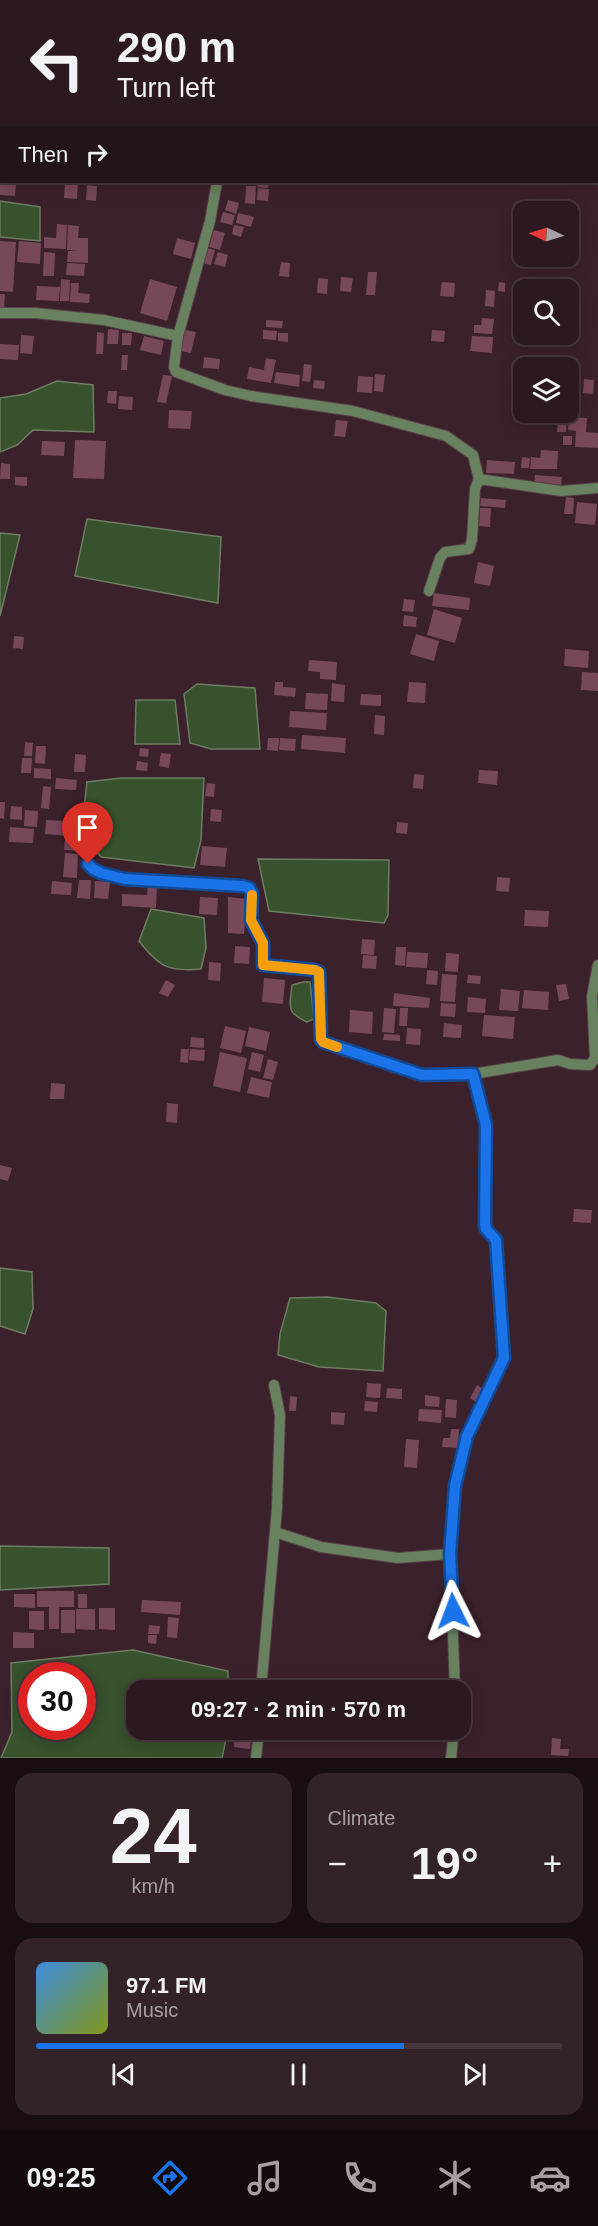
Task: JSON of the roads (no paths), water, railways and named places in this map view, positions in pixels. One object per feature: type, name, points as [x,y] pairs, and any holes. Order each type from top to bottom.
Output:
[{"type":"street","points":[[217,183],[210,221],[178,336],[174,367],[176,372],[225,390],[353,411],[446,436],[473,455],[479,479],[475,489],[472,540],[469,549],[445,552],[440,558],[429,591]]},
{"type":"street","points":[[0,313],[104,320],[178,336]]},
{"type":"street","points":[[479,479],[561,491],[598,488]]},
{"type":"street","points":[[88,864],[101,873],[125,879],[249,888],[252,893],[251,920],[263,943],[263,965],[319,972],[321,1039],[323,1042],[422,1075],[473,1074],[558,1060],[570,1064],[590,1065],[595,1058],[592,996],[598,964]]},
{"type":"street","points":[[455,1680],[450,1554],[455,1486],[467,1436],[504,1358],[496,1240],[486,1229],[485,1224],[486,1125],[473,1074]]},
{"type":"street","points":[[262,1680],[275,1532],[280,1415],[274,1385]]},
{"type":"street","points":[[275,1532],[321,1547],[398,1558],[450,1554]]},
{"type":"street","points":[[256,1758],[258,1740]]},
{"type":"street","points":[[451,1758],[453,1740]]}]
